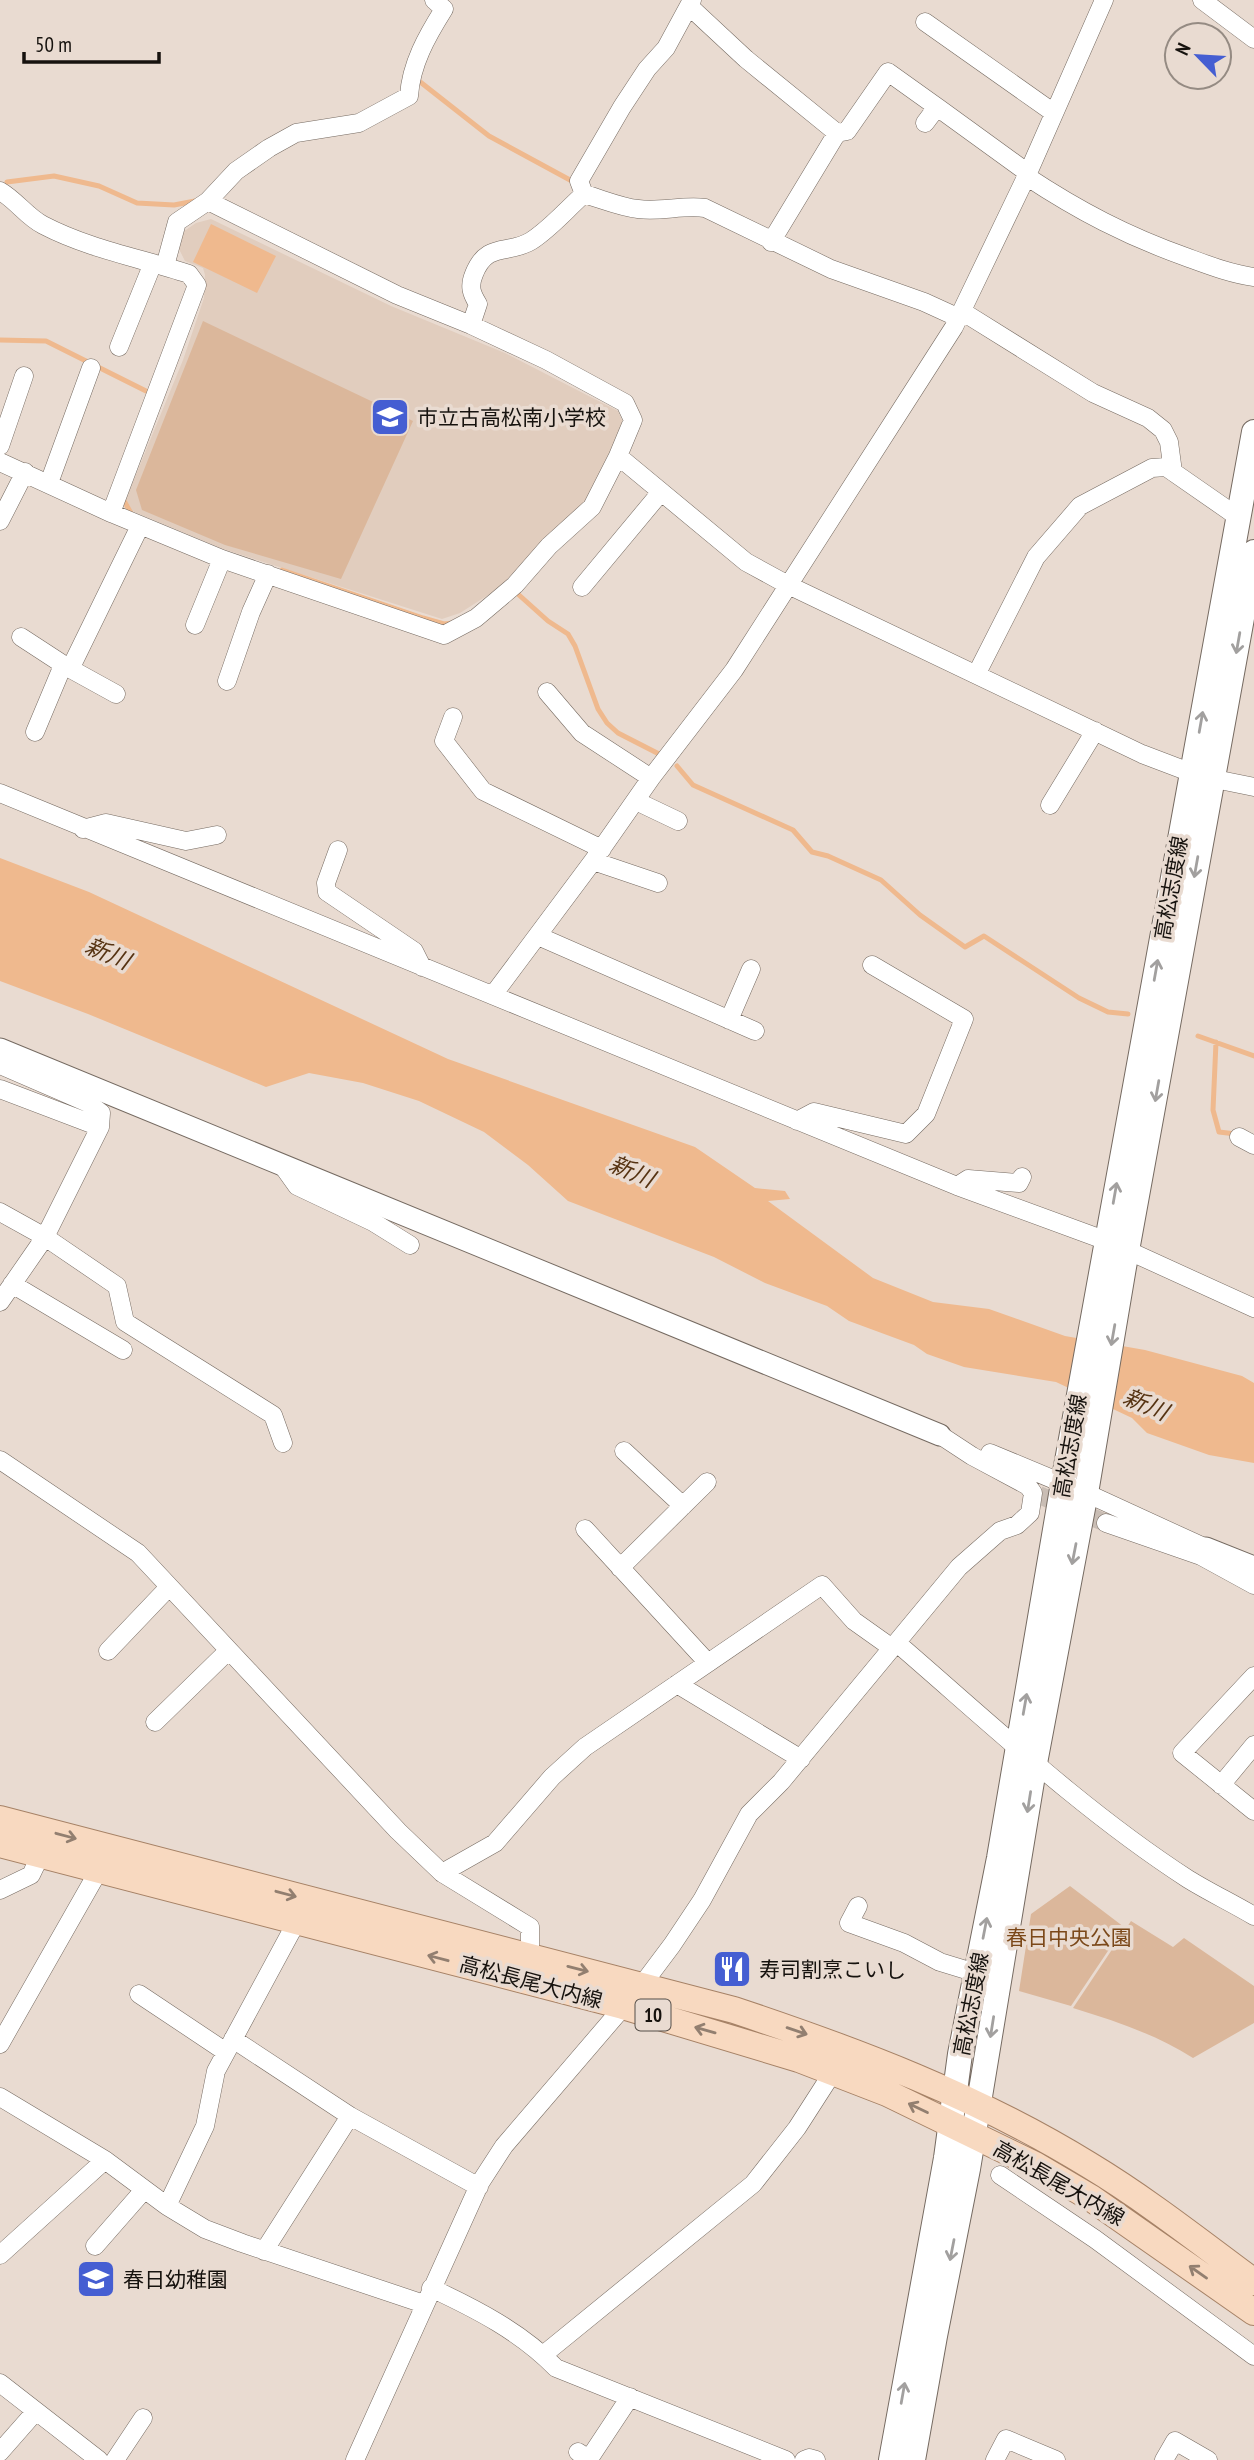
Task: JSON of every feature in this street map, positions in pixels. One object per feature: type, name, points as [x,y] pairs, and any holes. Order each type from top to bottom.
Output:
[{"type":"main road","name":"高松志度線","points":[[913,2460],[979,2107],[1064,1480],[1115,1254],[1202,776],[1238,517],[1254,432]]},
{"type":"main road","name":"高松志度線","points":[[1202,776],[1251,587],[1254,552]]},
{"type":"main road","name":"高松志度線","points":[[891,2460],[976,1973],[999,1858],[1026,1756],[1087,1490],[1115,1254]]},
{"type":"main road","name":"高松長尾大内線","points":[[0,1819],[642,1985],[734,2010],[805,2034],[901,2070],[1088,2164],[1149,2204],[1254,2282]]},
{"type":"main road","name":"高松長尾大内線","points":[[0,1844],[623,2006],[749,2043],[833,2072],[887,2093],[1035,2165],[1091,2198],[1254,2312]]},
{"type":"street","points":[[119,347],[177,222],[208,201],[236,171],[296,133],[359,123],[408,96],[410,75],[426,37],[444,9],[434,0]]},
{"type":"street","points":[[493,995],[598,855],[651,778],[734,670],[961,315],[1027,175],[1104,0]]},
{"type":"street","points":[[1202,0],[1254,39]]},
{"type":"street","points":[[584,194],[579,181],[622,107],[647,69],[666,48],[691,3],[746,59],[837,133]]},
{"type":"street","points":[[925,22],[1054,113]]},
{"type":"street","points":[[771,242],[837,133],[847,131],[888,72],[1027,175],[1119,231],[1206,264],[1254,277]]},
{"type":"street","points":[[925,123],[937,107]]},
{"type":"street","points":[[0,191],[39,223],[69,238],[189,274],[197,285],[111,513]]},
{"type":"street","points":[[471,325],[478,304],[470,293],[471,280],[477,265],[492,251],[530,242],[584,194]]},
{"type":"street","points":[[584,194],[639,209],[705,208],[831,269],[961,315],[1093,393],[1148,418],[1163,430],[1169,442],[1173,472]]},
{"type":"street","points":[[0,461],[140,526],[222,559],[444,635],[476,618],[514,585],[549,546],[592,508],[633,420],[625,403],[545,360],[471,325],[397,295],[208,201]]},
{"type":"street","points":[[49,483],[91,368]]},
{"type":"street","points":[[0,446],[24,376]]},
{"type":"street","points":[[618,456],[747,562],[788,585],[1142,754],[1202,776],[1254,787]]},
{"type":"street","points":[[977,673],[1036,557],[1080,506],[1152,468],[1166,467],[1238,517]]},
{"type":"street","points":[[0,521],[24,472]]},
{"type":"street","points":[[582,587],[661,492]]},
{"type":"street","points":[[36,732],[61,670],[73,663],[140,526]]},
{"type":"street","points":[[195,625],[222,559]]},
{"type":"street","points":[[227,681],[251,612],[268,574]]},
{"type":"street","points":[[21,637],[116,694]]},
{"type":"street","points":[[547,692],[582,733],[651,778]]},
{"type":"street","points":[[453,717],[444,741],[483,791],[598,855],[658,883]]},
{"type":"street","points":[[1051,805],[1095,731]]},
{"type":"street","points":[[0,793],[957,1186],[1115,1254],[1254,1308]]},
{"type":"street","points":[[636,801],[678,821]]},
{"type":"street","points":[[83,829],[106,823],[186,841],[217,835]]},
{"type":"street","points":[[338,850],[326,883],[327,892],[414,951],[422,967]]},
{"type":"street","points":[[538,936],[755,1031]]},
{"type":"street","points":[[797,1121],[814,1112],[906,1134],[926,1114],[964,1019],[872,965]]},
{"type":"street","points":[[729,1020],[751,969]]},
{"type":"street","points":[[0,1049],[940,1435],[1064,1480],[1203,1552],[1254,1585]]},
{"type":"street","points":[[0,1065],[89,1103],[101,1113],[100,1127],[45,1237],[0,1302]]},
{"type":"street","points":[[0,1089],[100,1127]]},
{"type":"street","points":[[282,1165],[298,1186],[373,1222],[411,1245]]},
{"type":"street","points":[[957,1186],[968,1179],[1019,1183],[1022,1177]]},
{"type":"street","points":[[0,1212],[45,1237],[117,1286],[125,1322],[273,1415],[282,1443]]},
{"type":"street","points":[[12,1284],[123,1350]]},
{"type":"street","points":[[1223,1294],[1254,1293]]},
{"type":"street","points":[[355,2460],[479,2187],[504,2146],[642,1985],[702,1900],[749,1814],[800,1759],[959,1567],[1000,1531],[1026,1519],[1030,1513],[1036,1494],[1028,1486],[972,1457],[940,1435]]},
{"type":"street","points":[[624,1451],[683,1506]]},
{"type":"street","points":[[0,1460],[138,1553],[398,1831],[442,1873],[530,1927],[530,1957]]},
{"type":"street","points":[[620,1568],[708,1482]]},
{"type":"street","points":[[1106,1523],[1254,1567]]},
{"type":"street","points":[[584,1529],[708,1663]]},
{"type":"street","points":[[442,1873],[495,1843],[552,1777],[585,1747],[822,1585],[854,1621],[894,1645],[1026,1756],[1132,1839],[1189,1880],[1254,1916]]},
{"type":"street","points":[[108,1651],[169,1587]]},
{"type":"street","points":[[155,1722],[229,1650]]},
{"type":"street","points":[[1254,1676],[1182,1753],[1254,1811]]},
{"type":"street","points":[[677,1684],[800,1759]]},
{"type":"street","points":[[1222,1785],[1254,1745]]},
{"type":"street","points":[[0,1890],[31,1875],[41,1854]]},
{"type":"street","points":[[0,2044],[99,1870]]},
{"type":"street","points":[[858,1906],[849,1923],[904,1943],[940,1962],[976,1973]]},
{"type":"street","points":[[167,2206],[205,2126],[216,2071],[297,1921]]},
{"type":"street","points":[[139,1994],[479,2187]]},
{"type":"street","points":[[543,2355],[753,2184],[797,2128],[833,2072]]},
{"type":"street","points":[[0,2097],[105,2160],[167,2206],[205,2229],[264,2251],[484,2313],[543,2355],[556,2368],[786,2460]]},
{"type":"street","points":[[264,2251],[350,2116]]},
{"type":"street","points":[[0,2255],[105,2160]]},
{"type":"street","points":[[1000,2175],[1105,2246],[1254,2356]]},
{"type":"street","points":[[95,2246],[144,2190]]},
{"type":"street","points":[[0,2383],[99,2460]]},
{"type":"street","points":[[578,2452],[589,2459],[630,2397]]},
{"type":"street","points":[[0,2452],[36,2411]]},
{"type":"street","points":[[115,2460],[143,2418]]},
{"type":"street","points":[[995,2460],[1006,2439],[1056,2460]]},
{"type":"street","points":[[1164,2460],[1175,2441],[1208,2460]]},
{"type":"street","points":[[804,2460],[816,2460]]},
{"type":"shaded area","name":"市立古高松南小学校","points":[[211,219],[391,306],[505,353],[618,411],[623,423],[588,502],[542,542],[499,588],[460,613],[442,619],[223,549],[132,511],[126,499],[183,360],[204,298],[203,268],[185,261],[177,245],[180,234],[196,223]]},
{"type":"green space","points":[[203,321],[413,421],[341,579],[225,545],[142,510],[136,490]]},
{"type":"green space","name":"春日中央公園","points":[[1070,1886],[1124,1927],[1071,2006],[1019,1991],[1031,1914]]},
{"type":"green space","points":[[1131,1921],[1173,1947],[1184,1938],[1254,1986],[1254,2023],[1193,2058],[1149,2035],[1073,2008]]},
{"type":"water","points":[[211,224],[276,256],[257,293],[193,262]]},
{"type":"water","name":"新川","points":[[0,858],[89,892],[448,1059],[695,1147],[755,1188],[785,1191],[790,1199],[768,1201],[873,1278],[933,1302],[989,1309],[1065,1336],[1145,1350],[1242,1376],[1254,1383],[1254,1463],[1209,1455],[1147,1433],[1132,1418],[1056,1382],[964,1367],[927,1354],[914,1345],[849,1321],[827,1306],[765,1283],[714,1257],[568,1201],[528,1165],[484,1132],[419,1101],[363,1083],[309,1073],[266,1087],[0,981]]},
{"type":"waterway","points":[[414,84],[419,81],[489,136],[570,180]]},
{"type":"waterway","points":[[7,182],[54,176],[99,186],[137,203],[174,205],[195,201]]},
{"type":"waterway","points":[[0,340],[46,341],[148,392]]},
{"type":"waterway","points":[[122,497],[132,515]]},
{"type":"waterway","points":[[282,570],[423,618],[444,624],[453,623]]},
{"type":"waterway","points":[[519,595],[548,621],[568,634],[598,709],[607,723],[618,733],[661,755]]},
{"type":"waterway","points":[[677,766],[693,785],[793,830],[812,852],[828,856],[881,880],[920,915],[965,947],[984,936],[1079,998],[1108,1012],[1128,1014]]},
{"type":"waterway","points":[[1198,1036],[1254,1056]]},
{"type":"waterway","points":[[1216,1042],[1213,1110],[1219,1132],[1236,1134]]},
{"type":"tunnel","points":[[1039,1495],[1106,1523]]},
{"type":"place","name":"市立古高松南小学校","points":[[390,417]]},
{"type":"place","name":"寿司割烹こいし","points":[[732,1969]]},
{"type":"place","name":"春日幼稚園","points":[[96,2279]]}]
